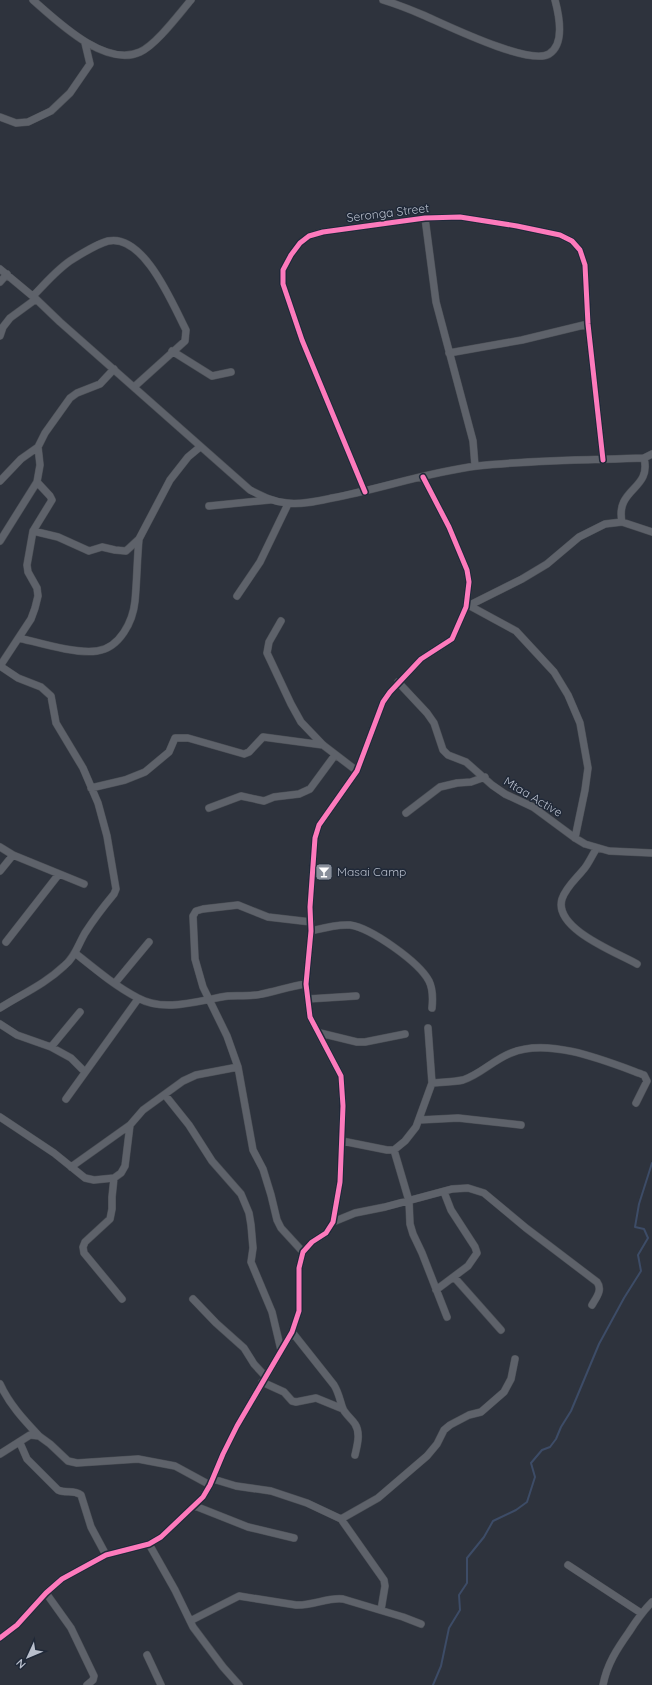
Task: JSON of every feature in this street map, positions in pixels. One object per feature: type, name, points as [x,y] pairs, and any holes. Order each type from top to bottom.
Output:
[{"type":"street","points":[[33,0],[85,42],[115,55],[140,53],[150,46],[191,0]]},
{"type":"street","points":[[383,0],[423,15],[463,34],[527,56],[539,57],[549,54],[555,46],[559,34],[560,24],[555,0]]},
{"type":"street","points":[[0,117],[16,123],[28,122],[51,111],[61,103],[90,64],[85,42]]},
{"type":"street","points":[[425,218],[436,302],[473,441],[476,466]]},
{"type":"street","name":"Seronga Street","points":[[365,492],[302,340],[283,284],[283,270],[290,255],[300,243],[309,236],[323,232],[425,218],[460,218],[517,226],[560,235],[572,241],[580,250],[586,265],[588,324],[603,460]]},
{"type":"street","points":[[0,336],[3,327],[10,318],[34,297],[72,259],[109,241],[128,243],[140,252],[149,264],[186,330],[185,341],[172,351],[134,387]]},
{"type":"street","points":[[0,269],[34,297],[60,322],[250,490],[272,500],[288,504],[319,500],[365,492],[423,477],[476,466],[536,460],[603,460],[644,458],[652,454]]},
{"type":"street","points":[[0,282],[7,274]]},
{"type":"street","points":[[449,353],[522,340],[588,324]]},
{"type":"street","points":[[172,351],[212,376],[231,372]]},
{"type":"street","points":[[0,481],[21,459],[38,447],[45,433],[70,398],[100,384],[114,369]]},
{"type":"street","points":[[0,541],[37,482],[40,465],[38,447]]},
{"type":"street","points":[[19,638],[84,651],[98,651],[109,647],[116,641],[125,631],[132,617],[135,602],[140,539],[170,480],[188,457],[200,447]]},
{"type":"street","points":[[622,522],[622,505],[632,489],[644,477],[646,471],[644,458]]},
{"type":"street","points":[[0,1638],[17,1625],[46,1593],[62,1579],[106,1555],[149,1544],[161,1537],[182,1516],[195,1506],[211,1482],[233,1433],[292,1332],[298,1311],[299,1268],[303,1252],[312,1242],[326,1233],[333,1222],[340,1182],[343,1106],[341,1076],[320,1033],[310,1017],[306,984],[311,930],[315,838],[320,825],[357,771],[383,702],[398,682],[421,659],[452,639],[468,606],[469,582],[467,570],[449,527],[423,477]]},
{"type":"street","points":[[0,1008],[36,988],[65,966],[75,953],[84,934],[116,890],[107,836],[98,802],[83,768],[56,723],[51,696],[41,687],[18,678],[0,666],[31,619],[38,596],[37,588],[28,572],[27,565],[33,531],[52,500],[37,482]]},
{"type":"street","points":[[209,506],[272,500]]},
{"type":"street","points":[[237,596],[260,562],[288,504]]},
{"type":"street","points":[[468,606],[522,579],[547,564],[579,537],[605,524],[622,522],[652,532]]},
{"type":"street","points":[[33,531],[58,537],[89,551],[102,547],[115,550],[126,550],[140,539]]},
{"type":"street","points":[[468,606],[516,631],[554,672],[568,695],[580,723],[588,768],[575,838]]},
{"type":"street","points":[[281,621],[269,642],[267,653],[279,682],[301,722],[323,745],[357,771]]},
{"type":"street","name":"Mtaa Active","points":[[398,682],[427,712],[434,723],[443,750],[448,755],[466,762],[505,794],[540,812],[575,838],[597,848],[609,851],[652,853]]},
{"type":"street","points":[[91,788],[125,780],[145,772],[169,752],[175,738],[193,739],[244,754],[249,752],[263,737],[323,745]]},
{"type":"street","points":[[209,808],[241,796],[264,801],[274,797],[299,794],[310,788],[336,755]]},
{"type":"street","points":[[406,813],[440,787],[451,784],[471,782],[485,777]]},
{"type":"street","points":[[0,847],[13,855],[84,884]]},
{"type":"street","points":[[597,848],[584,869],[573,880],[562,899],[563,912],[567,920],[586,938],[622,955],[637,964]]},
{"type":"street","points":[[0,871],[13,855]]},
{"type":"street","points":[[6,942],[59,874]]},
{"type":"street","points":[[303,1252],[281,1228],[277,1220],[267,1182],[251,1142],[238,1067],[226,1036],[203,988],[195,958],[192,916],[196,911],[203,909],[238,905],[268,917],[311,922]]},
{"type":"street","points":[[311,930],[350,925],[366,930],[389,944],[416,964],[428,980],[432,991],[432,1008]]},
{"type":"street","points":[[115,983],[148,942]]},
{"type":"street","points":[[75,953],[138,999],[155,1004],[187,1004],[226,996],[256,995],[306,984]]},
{"type":"street","points":[[308,999],[356,996]]},
{"type":"street","points":[[66,1099],[113,1036],[138,999]]},
{"type":"street","points":[[51,1047],[80,1012]]},
{"type":"street","points":[[0,1024],[17,1035],[51,1047],[71,1058],[85,1072]]},
{"type":"street","points":[[342,1141],[394,1150],[405,1141],[416,1127],[432,1083],[428,1028]]},
{"type":"street","points":[[320,1033],[357,1042],[366,1042],[405,1034]]},
{"type":"street","points":[[432,1083],[462,1080],[486,1068],[494,1061],[512,1052],[534,1048],[552,1048],[586,1056],[644,1075],[647,1081],[636,1102]]},
{"type":"street","points":[[71,1167],[130,1125],[143,1110],[183,1081],[196,1076],[238,1067]]},
{"type":"street","points":[[165,1095],[189,1125],[212,1161],[241,1194],[251,1225],[253,1248],[251,1262],[272,1312],[281,1350]]},
{"type":"street","points":[[0,1117],[54,1153],[85,1178],[94,1180],[114,1178],[122,1173],[125,1166],[130,1125]]},
{"type":"street","points":[[418,1120],[458,1118],[521,1125]]},
{"type":"street","points":[[394,1150],[409,1201],[411,1229],[447,1317]]},
{"type":"street","points":[[114,1178],[110,1219],[85,1242],[83,1247],[84,1253],[122,1299]]},
{"type":"street","points":[[333,1222],[355,1213],[444,1192],[452,1188],[468,1188],[484,1193],[526,1228],[598,1282],[600,1285],[600,1290],[592,1305]]},
{"type":"street","points":[[436,1290],[468,1266],[477,1253],[475,1247],[451,1210],[444,1192]]},
{"type":"street","points":[[454,1277],[501,1330]]},
{"type":"street","points":[[193,1299],[204,1312],[244,1348],[264,1380],[284,1392],[292,1401],[296,1402],[316,1398],[343,1409]]},
{"type":"street","points":[[292,1332],[334,1385],[339,1393],[343,1409],[357,1427],[357,1446],[354,1455]]},
{"type":"street","points":[[341,1520],[378,1498],[427,1456],[437,1444],[444,1430],[450,1425],[469,1415],[481,1412],[504,1392],[511,1379],[515,1359]]},
{"type":"street","points":[[0,1384],[7,1398],[20,1416],[39,1436],[68,1461],[77,1463],[138,1459],[175,1466],[211,1482],[271,1491],[307,1503],[341,1520],[384,1580],[385,1586],[381,1610]]},
{"type":"street","points":[[0,1454],[20,1443],[30,1435],[39,1436]]},
{"type":"street","points":[[20,1443],[27,1459],[54,1486],[62,1492],[74,1491],[81,1495],[91,1527],[106,1555]]},
{"type":"street","points":[[195,1506],[248,1527],[294,1538]]},
{"type":"street","points":[[149,1544],[175,1590],[193,1627],[239,1685]]},
{"type":"street","points":[[568,1565],[641,1613]]},
{"type":"street","points":[[46,1593],[71,1628],[94,1676],[93,1680],[86,1685]]},
{"type":"street","points":[[190,1621],[239,1596],[296,1606],[306,1606],[336,1598],[344,1599],[421,1624]]},
{"type":"street","points":[[603,1685],[607,1667],[614,1653],[641,1613],[652,1602]]},
{"type":"street","points":[[147,1656],[161,1685]]},
{"type":"waterway","points":[[433,1685],[441,1666],[449,1628],[460,1610],[459,1595],[467,1583],[467,1558],[484,1537],[493,1521],[516,1510],[527,1502],[535,1477],[531,1463],[542,1450],[550,1447],[556,1439],[561,1427],[571,1411],[599,1344],[624,1298],[641,1271],[638,1255],[648,1238],[644,1229],[635,1227],[639,1204],[652,1163]]},
{"type":"cycle path","points":[[365,492],[302,340],[283,284],[283,270],[291,255],[300,243],[309,236],[323,232],[425,218],[460,217],[517,226],[560,235],[572,241],[580,250],[585,265],[588,324],[603,460]]},
{"type":"cycle path","points":[[0,1638],[17,1625],[46,1593],[62,1579],[106,1555],[149,1544],[161,1537],[203,1497],[237,1426],[292,1332],[299,1311],[299,1268],[303,1252],[312,1242],[326,1233],[333,1222],[340,1182],[343,1106],[341,1076],[310,1017],[306,984],[311,931],[310,907],[315,838],[319,825],[357,771],[383,702],[390,692],[421,659],[452,639],[466,607],[469,582],[467,570],[449,527],[423,477]]},
{"type":"place","name":"Masai Camp","points":[[324,872]]}]
